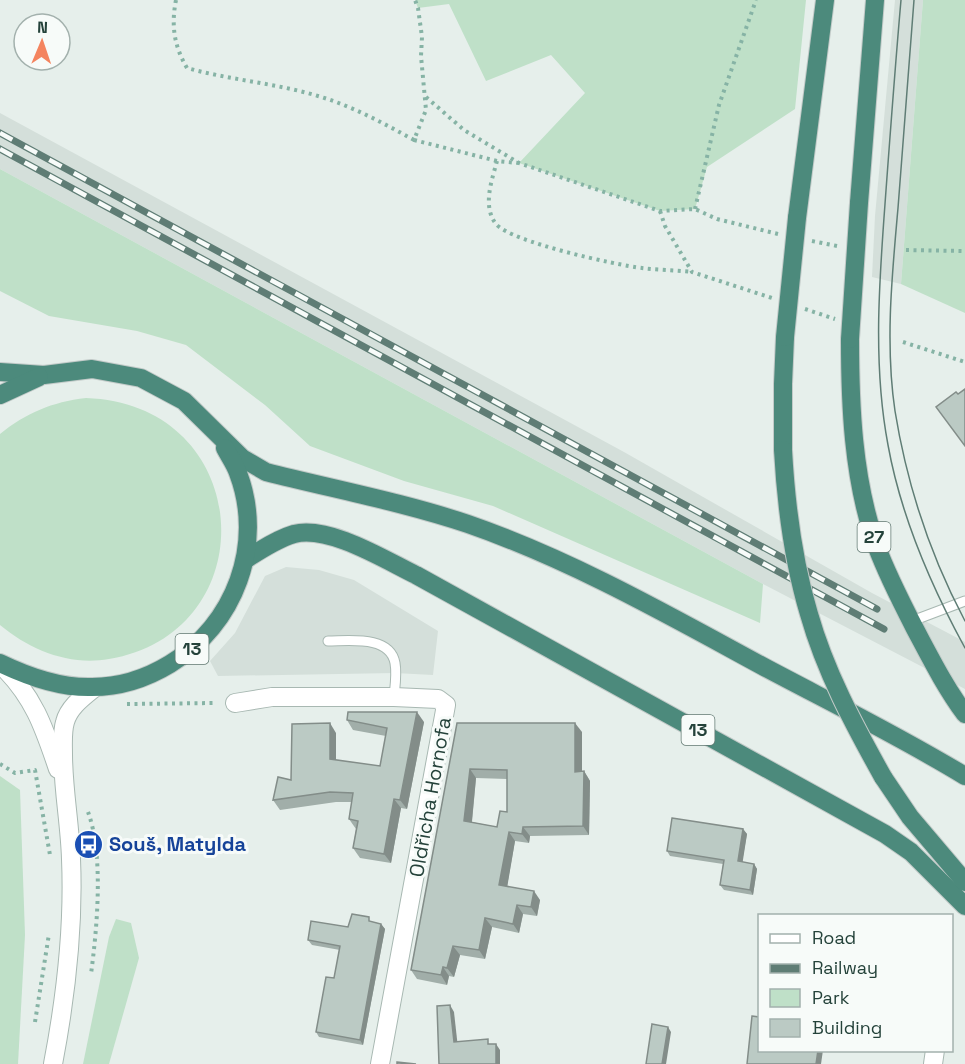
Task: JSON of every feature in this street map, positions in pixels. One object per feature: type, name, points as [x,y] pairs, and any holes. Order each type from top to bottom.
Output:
[{"type":"highway","points":[[825,0],[797,218],[785,337],[782,403],[783,450],[792,532],[808,613],[841,698],[883,777],[910,817],[965,882]]},
{"type":"highway","name":"27","points":[[875,0],[850,339],[853,427],[867,517],[881,556],[947,690],[965,714]]},
{"type":"highway","points":[[0,372],[44,375],[92,369],[141,378],[184,401],[242,458],[266,472],[437,514],[556,561],[667,614],[965,776]]},
{"type":"highway","points":[[0,395],[44,375]]},
{"type":"highway","points":[[219,436],[238,473],[246,507],[248,537],[245,560]]},
{"type":"highway","name":"13","points":[[0,664],[35,678],[74,687],[94,688],[127,683],[149,676],[183,657],[198,644],[224,612],[241,577],[245,560],[294,534],[310,533],[348,543],[416,575],[885,834],[911,852],[965,906]]},
{"type":"street","points":[[0,664],[13,676],[38,712],[63,785]]},
{"type":"street","points":[[53,1064],[64,1000],[72,887],[70,839],[63,785],[65,722],[73,706],[94,688]]},
{"type":"street","name":"Oldřicha Hornofa","points":[[235,703],[273,697],[394,697],[438,699],[446,705],[380,1064]]},
{"type":"lane","points":[[912,621],[965,601]]},
{"type":"lane","points":[[328,641],[371,642],[387,649],[395,663],[394,697]]},
{"type":"path","points":[[176,0],[174,39],[178,53],[187,68],[319,96],[361,112],[414,140],[497,161],[519,164],[660,211],[695,209],[717,219],[783,235]]},
{"type":"path","points":[[414,140],[426,110],[421,56],[422,37],[415,0]]},
{"type":"path","points":[[695,209],[707,167],[719,105],[756,0]]},
{"type":"path","points":[[425,96],[464,130],[519,164]]},
{"type":"path","points":[[497,161],[490,189],[489,206],[496,224],[510,234],[583,256],[639,268],[692,272],[781,302]]},
{"type":"path","points":[[660,211],[692,272]]},
{"type":"path","points":[[806,240],[842,246]]},
{"type":"path","points":[[906,250],[965,251]]},
{"type":"path","points":[[804,309],[838,320]]},
{"type":"path","points":[[903,342],[965,362]]},
{"type":"path","points":[[117,704],[235,703]]},
{"type":"path","points":[[0,764],[15,773],[35,770],[50,856]]},
{"type":"path","points":[[86,806],[95,833],[96,851],[96,923],[91,974]]},
{"type":"path","points":[[35,1022],[50,927]]},
{"type":"shaded area","points":[[895,0],[923,0],[901,284],[872,277],[875,216]]},
{"type":"shaded area","points":[[0,113],[624,452],[872,593],[965,642],[965,689],[763,584],[0,169]]},
{"type":"shaded area","points":[[286,567],[319,570],[354,580],[438,631],[433,675],[395,673],[218,676],[210,661],[235,633],[265,576]]},
{"type":"green space","points":[[415,0],[806,0],[795,109],[707,167],[695,209],[660,211],[519,163],[585,93],[551,55],[486,81],[449,4],[418,8]]},
{"type":"green space","points":[[923,0],[965,0],[965,313],[901,284]]},
{"type":"green space","points":[[0,169],[763,584],[760,623],[493,506],[404,481],[310,446],[265,405],[186,345],[137,331],[49,316],[0,291]]},
{"type":"green space","points":[[86,398],[142,410],[184,438],[210,476],[221,521],[216,566],[196,608],[161,640],[109,659],[94,661],[65,658],[37,649],[0,625],[0,434],[40,410],[62,402]]},
{"type":"green space","points":[[0,776],[20,790],[25,935],[18,1064],[0,1064]]},
{"type":"green space","points":[[116,919],[131,923],[139,958],[109,1064],[83,1064],[109,937]]},
{"type":"building","points":[[965,389],[965,446],[936,407],[956,392],[958,394]]},
{"type":"building","points":[[348,712],[417,712],[400,800],[394,799],[384,854],[353,848],[358,821],[349,819],[353,793],[330,792],[273,800],[278,777],[291,780],[292,724],[330,723],[330,759],[380,766],[387,728],[347,720]]},
{"type":"building","points":[[457,723],[575,723],[575,772],[584,771],[583,826],[523,827],[522,834],[509,832],[499,885],[534,891],[531,907],[517,905],[513,924],[485,918],[479,950],[453,946],[447,968],[443,967],[441,975],[411,970]],"holes":[[[470,769],[507,770],[507,812],[500,811],[497,827],[464,821]]]},
{"type":"building","points":[[672,818],[743,829],[738,861],[754,864],[750,890],[720,885],[724,860],[667,851]]},
{"type":"building","points":[[352,914],[369,917],[369,921],[381,924],[360,1040],[316,1032],[326,977],[334,978],[340,946],[308,940],[311,921],[348,927]]},
{"type":"building","points":[[450,1005],[454,1042],[488,1039],[488,1044],[496,1044],[496,1064],[439,1064],[437,1006]]},
{"type":"building","points":[[752,1016],[758,1017],[758,1052],[818,1052],[816,1064],[747,1064]]},
{"type":"building","points":[[652,1024],[668,1027],[662,1064],[646,1064]]},
{"type":"tram line","points":[[901,0],[879,295],[880,385],[888,445],[909,524],[929,575],[965,648]]},
{"type":"tram line","points":[[914,0],[892,284],[890,335],[892,386],[900,439],[921,519],[941,571],[965,621]]},
{"type":"railway","points":[[0,133],[877,609]]},
{"type":"railway","points":[[0,149],[884,629]]},
{"type":"place","name":"Souš, Matylda","points":[[88,844]]}]
